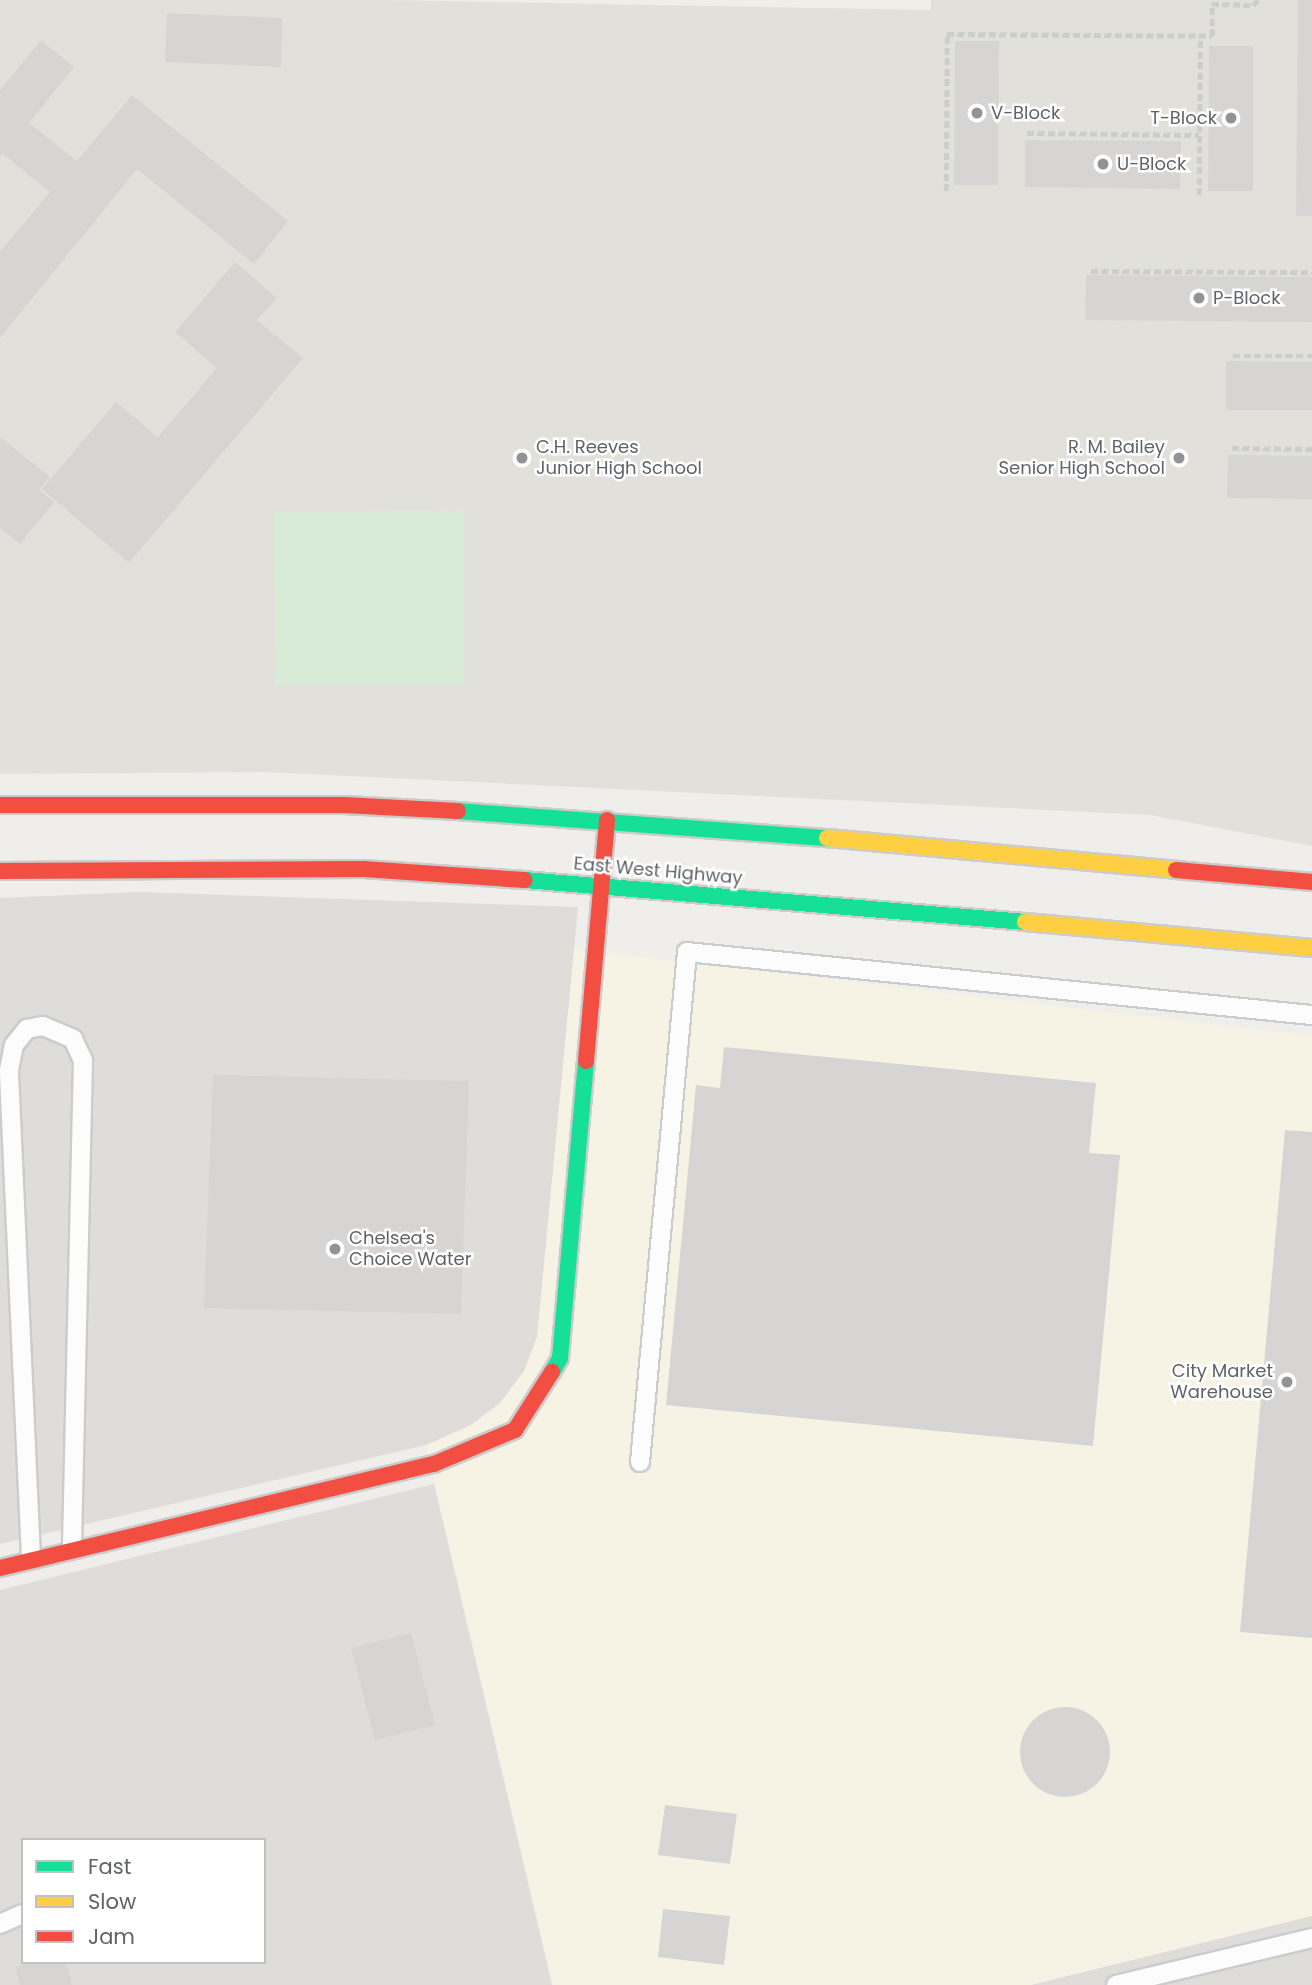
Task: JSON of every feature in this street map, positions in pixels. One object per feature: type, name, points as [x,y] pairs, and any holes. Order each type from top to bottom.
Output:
[{"type":"main road","points":[[0,805],[344,805],[607,820],[1312,882]]},
{"type":"main road","points":[[0,1568],[434,1464],[515,1430],[561,1358],[607,820]]},
{"type":"main road","name":"East West Highway","points":[[0,871],[363,869],[603,885],[1312,948]]},
{"type":"lane","points":[[640,1462],[687,952],[1312,1015]]},
{"type":"lane","points":[[31,1559],[9,1070],[14,1045],[27,1029],[43,1026],[73,1039],[83,1060],[72,1549]]},
{"type":"lane","points":[[0,1924],[21,1914]]},
{"type":"lane","points":[[1116,1985],[1312,1938]]},
{"type":"path","points":[[946,191],[947,34],[1212,36],[1212,4],[1253,5],[1258,0]]},
{"type":"path","points":[[1199,195],[1200,36]]},
{"type":"path","points":[[1027,133],[1199,135]]},
{"type":"path","points":[[1091,271],[1312,272]]},
{"type":"path","points":[[1233,356],[1312,356]]},
{"type":"path","points":[[1232,448],[1312,449]]},
{"type":"shaded area","name":"C.H. Reeves Junior High School","points":[[0,0],[389,0],[931,10],[931,0],[1312,0],[1312,846],[1150,815],[266,772],[0,774]]},
{"type":"shaded area","name":"Chelsea's Choice Water","points":[[139,892],[578,907],[537,1337],[524,1371],[500,1403],[471,1425],[426,1445],[0,1544],[0,898]]},
{"type":"shaded area","points":[[574,949],[1312,1036],[1312,1916],[1030,1985],[553,1985],[426,1446],[471,1425],[500,1403],[524,1371],[537,1337]]},
{"type":"shaded area","points":[[434,1484],[552,1985],[0,1985],[0,1590]]},
{"type":"shaded area","points":[[1312,1916],[1312,1985],[1031,1985]]},
{"type":"green space","points":[[464,511],[464,685],[275,685],[274,512]]},
{"type":"building","points":[[1298,0],[1312,0],[1312,216],[1296,216]]},
{"type":"building","points":[[167,13],[282,18],[281,67],[165,62]]},
{"type":"building","points":[[41,40],[74,67],[29,123],[77,161],[132,95],[288,221],[254,264],[137,169],[0,338],[0,252],[50,192],[2,153],[0,156],[0,90]]},
{"type":"building","name":"V-Block","points":[[955,41],[999,41],[998,185],[954,185]]},
{"type":"building","name":"T-Block","points":[[1209,46],[1253,46],[1253,191],[1208,191]]},
{"type":"building","name":"U-Block","points":[[1025,140],[1181,141],[1180,189],[1025,187]]},
{"type":"building","points":[[235,262],[277,298],[257,320],[303,358],[129,563],[42,489],[116,402],[158,437],[217,368],[175,332]]},
{"type":"building","name":"P-Block","points":[[1086,275],[1312,277],[1312,322],[1085,320]]},
{"type":"building","points":[[1226,361],[1312,362],[1312,410],[1226,410]]},
{"type":"building","points":[[0,437],[50,477],[39,490],[54,502],[20,544],[0,528]]},
{"type":"building","points":[[1228,455],[1312,456],[1312,499],[1227,498]]},
{"type":"building","points":[[724,1047],[1096,1083],[1089,1153],[1120,1155],[1093,1446],[666,1405],[696,1085],[720,1088]]},
{"type":"building","name":"Chelsea's Choice Water","points":[[213,1075],[469,1081],[461,1314],[204,1308]]},
{"type":"building","name":"City Market Warehouse","points":[[1285,1130],[1312,1132],[1312,1638],[1240,1632]]},
{"type":"building","points":[[411,1633],[435,1725],[375,1740],[351,1648]]},
{"type":"building","points":[[1065,1707],[1082,1710],[1097,1720],[1107,1735],[1110,1752],[1107,1769],[1097,1784],[1082,1794],[1065,1797],[1048,1794],[1033,1784],[1023,1769],[1020,1752],[1023,1735],[1033,1720],[1048,1710]]},
{"type":"building","points":[[665,1805],[737,1814],[730,1864],[658,1855]]},
{"type":"building","points":[[663,1909],[730,1916],[724,1965],[658,1957]]},
{"type":"building","points":[[25,1964],[67,1964],[72,1985],[20,1985],[15,1967]]},
{"type":"traffic: fast","points":[[458,811],[827,838]]},
{"type":"traffic: fast","points":[[525,880],[1025,922]]},
{"type":"traffic: fast","points":[[552,1372],[560,1358],[586,1061]]},
{"type":"traffic: slow","points":[[827,838],[1176,870]]},
{"type":"traffic: slow","points":[[1025,922],[1312,948]]},
{"type":"traffic: jam","points":[[0,805],[344,805],[458,811]]},
{"type":"traffic: jam","points":[[586,1061],[607,820]]},
{"type":"traffic: jam","points":[[0,871],[363,869],[525,880]]},
{"type":"traffic: jam","points":[[1176,870],[1312,882]]},
{"type":"traffic: jam","points":[[0,1568],[434,1464],[515,1430],[552,1372]]},
{"type":"place","name":"V-Block","points":[[977,113]]},
{"type":"place","name":"T-Block","points":[[1231,118]]},
{"type":"place","name":"U-Block","points":[[1103,164]]},
{"type":"place","name":"P-Block","points":[[1199,298]]},
{"type":"place","name":"C.H. Reeves Junior High School","points":[[522,458]]},
{"type":"place","name":"R. M. Bailey Senior High School","points":[[1179,458]]},
{"type":"place","name":"Chelsea's Choice Water","points":[[335,1249]]},
{"type":"place","name":"City Market Warehouse","points":[[1287,1382]]}]
